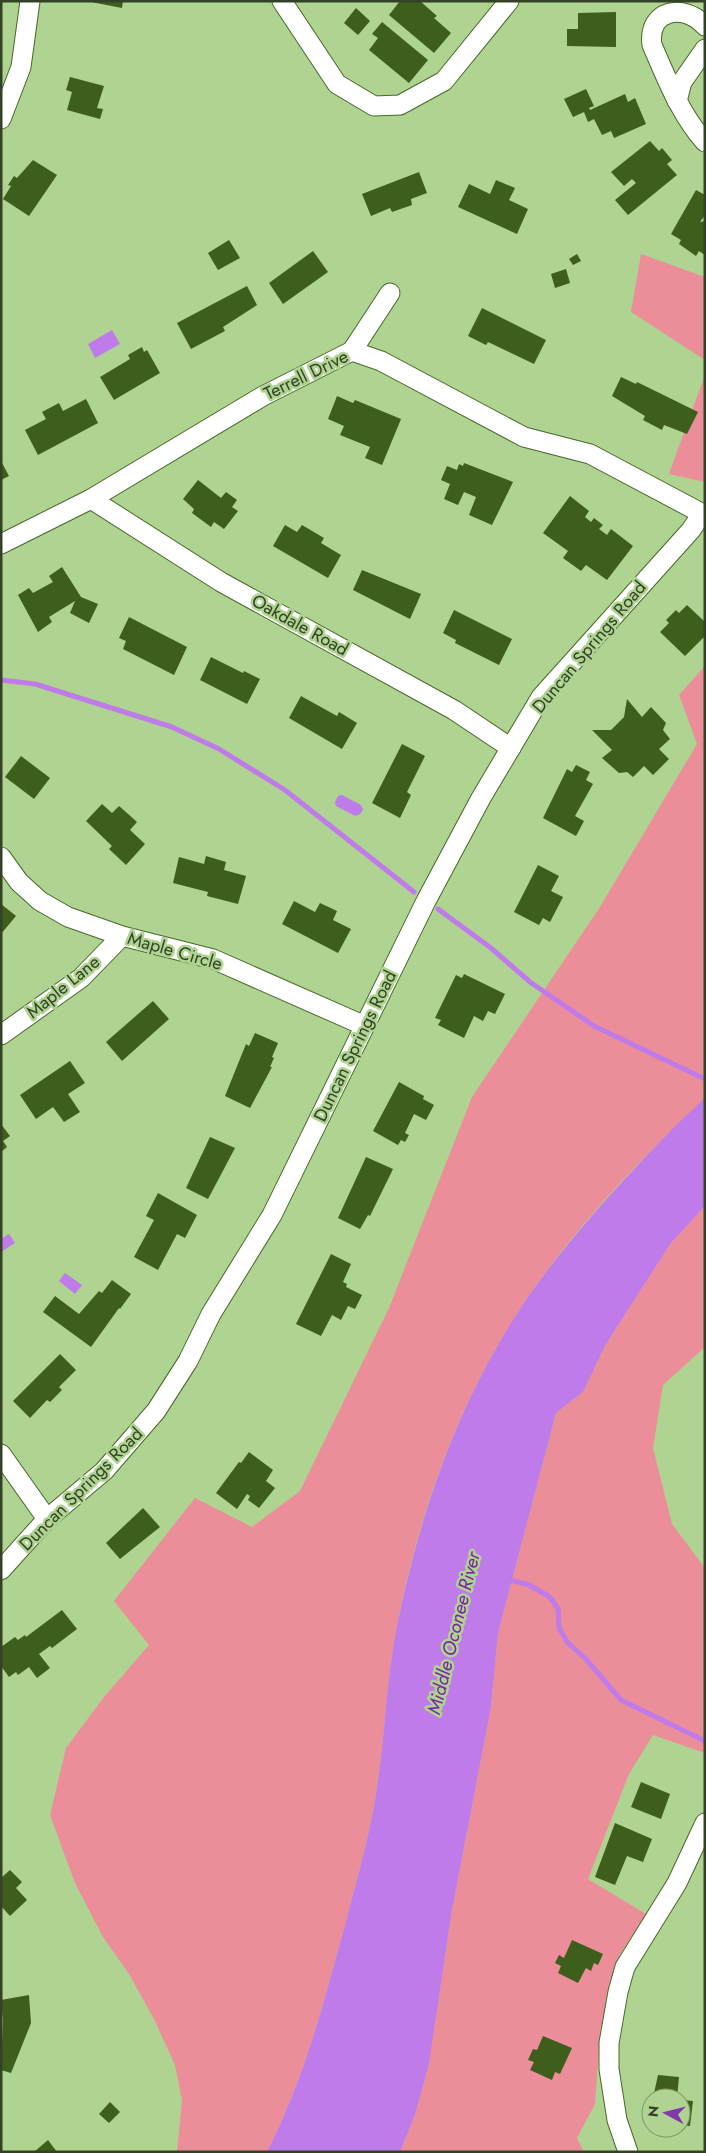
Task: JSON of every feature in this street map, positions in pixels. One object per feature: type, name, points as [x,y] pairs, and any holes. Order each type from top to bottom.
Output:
[{"type":"street","points":[[1,118],[21,67],[30,1]]},
{"type":"street","points":[[282,1],[337,84],[374,106],[400,105],[444,81],[509,1]]},
{"type":"street","points":[[705,26],[694,15],[676,12],[662,17],[652,29],[652,45],[678,101],[689,122],[705,142]]},
{"type":"street","points":[[678,101],[682,82],[705,50]]},
{"type":"street","points":[[352,351],[390,293]]},
{"type":"street","name":"Terrell Drive","points":[[1,544],[91,499],[263,396],[352,351],[381,361],[524,437],[590,454],[703,515]]},
{"type":"street","name":"Oakdale Road","points":[[91,499],[222,582],[454,710],[511,748]]},
{"type":"street","name":"Duncan Springs Road","points":[[1,1570],[47,1519],[84,1489],[136,1437],[156,1411],[188,1361],[211,1314],[272,1215],[435,883],[480,798],[541,697],[703,515]]},
{"type":"street","name":"Maple Circle","points":[[1,857],[19,882],[40,901],[68,917],[122,936],[213,959],[365,1026]]},
{"type":"street","name":"Maple Lane","points":[[1,1035],[80,978],[122,936]]},
{"type":"street","points":[[1,1454],[47,1519]]},
{"type":"street","points":[[628,2152],[616,2120],[609,2069],[609,2043],[618,1992],[626,1967],[677,1883],[705,1823]]},
{"type":"shaded area","points":[[641,254],[705,277],[705,360],[631,312]]},
{"type":"shaded area","points":[[705,375],[705,482],[669,474]]},
{"type":"shaded area","points":[[705,666],[705,1098],[652,1149],[602,1203],[533,1289],[492,1356],[455,1431],[426,1510],[404,1590],[393,1651],[377,1788],[359,1874],[312,2040],[292,2097],[267,2152],[177,2152],[182,2100],[175,2065],[154,2019],[129,1974],[103,1937],[75,1883],[50,1815],[66,1748],[104,1697],[149,1645],[114,1601],[195,1498],[252,1527],[300,1491],[389,1308],[472,1097],[600,907],[697,744],[679,695]]},
{"type":"shaded area","points":[[705,1206],[705,1347],[663,1385],[653,1448],[672,1524],[705,1568],[705,1753],[653,1735],[629,1774],[588,1879],[646,1914],[620,1954],[600,2031],[595,2104],[577,2138],[584,2152],[400,2152],[415,2115],[429,2064],[452,1910],[491,1707],[498,1633],[556,1413],[583,1392],[606,1344],[671,1243]]},
{"type":"water","points":[[112,330],[120,344],[95,358],[88,344]]},
{"type":"water","points":[[342,795],[361,805],[363,810],[360,814],[355,816],[336,806],[335,802],[338,796]]},
{"type":"water","name":"Middle Oconee River","points":[[705,1098],[705,1206],[671,1243],[606,1344],[583,1392],[556,1413],[498,1633],[491,1707],[452,1910],[429,2064],[415,2115],[400,2152],[267,2152],[292,2097],[312,2040],[359,1874],[377,1788],[396,1631],[415,1550],[427,1510],[440,1470],[456,1431],[492,1356],[525,1301],[551,1266],[622,1182],[673,1128]]},
{"type":"water","points":[[9,1234],[15,1243],[1,1252],[1,1239]]},
{"type":"water","points":[[65,1273],[82,1285],[75,1294],[59,1281]]},
{"type":"building","points":[[86,1],[123,1],[122,8]]},
{"type":"building","points":[[400,1],[420,1],[437,16],[434,18],[451,33],[434,53],[389,15]]},
{"type":"building","points":[[356,8],[370,21],[358,35],[344,23]]},
{"type":"building","points":[[616,12],[616,47],[567,46],[567,29],[578,29],[578,13]]},
{"type":"building","points":[[382,22],[428,60],[409,83],[369,50],[378,38],[372,34]]},
{"type":"building","points":[[70,77],[104,86],[97,108],[103,109],[100,119],[67,110],[72,92],[66,90]]},
{"type":"building","points":[[586,89],[594,106],[589,108],[590,110],[625,94],[628,102],[635,98],[646,124],[614,138],[611,131],[602,135],[594,119],[588,122],[584,112],[573,117],[564,99]]},
{"type":"building","points":[[650,141],[659,151],[662,148],[672,160],[667,164],[677,175],[628,215],[615,200],[636,183],[632,179],[624,186],[611,172]]},
{"type":"building","points":[[33,160],[57,175],[29,216],[3,199],[11,186],[8,185],[14,176],[17,178]]},
{"type":"building","points":[[419,172],[427,193],[411,199],[412,205],[392,212],[390,208],[371,216],[362,194]]},
{"type":"building","points":[[496,180],[515,188],[509,200],[528,209],[517,234],[458,207],[469,184],[490,194]]},
{"type":"building","points":[[696,190],[705,195],[705,215],[700,222],[705,221],[705,255],[699,251],[696,256],[679,244],[681,240],[671,234]]},
{"type":"building","points":[[229,240],[240,258],[218,270],[208,253]]},
{"type":"building","points":[[313,251],[328,272],[283,304],[269,283]]},
{"type":"building","points":[[577,254],[581,261],[573,265],[569,259]]},
{"type":"building","points":[[566,269],[570,283],[555,288],[551,274]]},
{"type":"building","points":[[247,286],[257,305],[223,327],[225,331],[191,349],[177,323]]},
{"type":"building","points":[[482,308],[546,340],[534,364],[488,342],[486,345],[468,336]]},
{"type":"building","points":[[142,347],[144,352],[147,350],[160,373],[114,400],[100,377],[130,359],[128,355]]},
{"type":"building","points":[[621,377],[636,384],[637,382],[698,412],[687,434],[664,425],[662,430],[643,420],[645,416],[612,396]]},
{"type":"building","points":[[337,396],[353,403],[355,400],[401,419],[382,465],[365,458],[370,447],[340,435],[344,426],[328,419]]},
{"type":"building","points":[[86,399],[98,423],[38,455],[25,430],[46,419],[42,412],[59,403],[63,411]]},
{"type":"building","points":[[1,461],[9,476],[1,480]]},
{"type":"building","points":[[464,463],[513,482],[492,525],[469,515],[476,497],[464,492],[458,505],[444,499],[450,484],[441,480],[447,466],[457,470],[459,464],[463,466]]},
{"type":"building","points":[[198,480],[221,498],[226,492],[237,500],[232,507],[238,511],[224,529],[214,522],[211,527],[192,513],[194,509],[183,499]]},
{"type":"building","points":[[570,496],[589,511],[585,517],[591,522],[594,518],[603,525],[599,529],[607,535],[611,529],[633,546],[607,580],[586,565],[581,571],[563,558],[568,551],[543,533]]},
{"type":"building","points":[[285,525],[297,532],[302,525],[324,538],[321,543],[341,555],[328,578],[273,546]]},
{"type":"building","points":[[62,567],[81,597],[98,604],[89,623],[70,613],[75,601],[49,617],[52,622],[38,632],[18,595],[29,588],[33,593],[53,582],[49,576]]},
{"type":"building","points":[[362,570],[421,594],[410,619],[353,590]]},
{"type":"building","points":[[687,605],[705,622],[705,636],[685,656],[660,632],[669,623],[666,620],[676,610],[679,613]]},
{"type":"building","points":[[454,610],[512,639],[499,665],[455,643],[456,640],[443,633]]},
{"type":"building","points":[[129,617],[187,647],[174,675],[123,649],[126,641],[119,638]]},
{"type":"building","points":[[211,657],[260,679],[247,704],[200,680]]},
{"type":"building","points":[[301,696],[337,716],[339,712],[357,723],[342,749],[289,718]]},
{"type":"building","points":[[627,699],[642,717],[651,707],[666,723],[663,730],[670,739],[659,749],[669,759],[653,775],[644,766],[633,777],[627,772],[619,773],[602,758],[612,750],[592,730],[611,730],[624,717]]},
{"type":"building","points":[[402,744],[425,756],[407,792],[411,795],[400,818],[372,803]]},
{"type":"building","points":[[21,756],[50,778],[34,799],[5,777]]},
{"type":"building","points":[[576,765],[590,772],[586,780],[593,784],[575,816],[584,821],[576,836],[543,818],[567,769],[572,772]]},
{"type":"building","points":[[102,804],[112,813],[119,806],[137,822],[130,830],[145,844],[126,865],[109,849],[112,846],[86,821]]},
{"type":"building","points":[[206,856],[226,862],[224,870],[246,876],[238,904],[207,896],[208,892],[173,883],[179,857],[204,864]]},
{"type":"building","points":[[538,865],[559,876],[551,891],[563,897],[550,922],[543,918],[539,925],[514,912]]},
{"type":"building","points":[[294,901],[315,912],[320,903],[337,911],[333,920],[351,929],[338,953],[282,924]]},
{"type":"building","points":[[1,904],[16,916],[1,934]]},
{"type":"building","points":[[464,974],[505,994],[495,1014],[488,1011],[483,1021],[474,1016],[464,1038],[438,1025],[441,1020],[435,1018],[456,975],[462,978]]},
{"type":"building","points":[[153,1001],[169,1019],[122,1061],[106,1042]]},
{"type":"building","points":[[255,1033],[278,1043],[272,1057],[274,1058],[270,1067],[272,1067],[250,1108],[225,1096],[246,1044],[249,1046]]},
{"type":"building","points":[[70,1061],[85,1083],[68,1094],[80,1112],[64,1122],[53,1107],[36,1119],[20,1095]]},
{"type":"building","points":[[399,1082],[424,1096],[423,1099],[434,1105],[426,1120],[414,1114],[405,1133],[409,1135],[405,1142],[401,1140],[398,1145],[373,1131]]},
{"type":"building","points":[[1,1124],[10,1136],[3,1141],[7,1147],[1,1152]]},
{"type":"building","points":[[210,1137],[235,1148],[208,1199],[186,1188]]},
{"type":"building","points":[[366,1157],[393,1169],[370,1216],[368,1215],[360,1229],[338,1218]]},
{"type":"building","points":[[158,1193],[197,1215],[185,1238],[177,1234],[158,1270],[134,1257],[154,1220],[146,1216]]},
{"type":"building","points":[[331,1254],[351,1264],[343,1282],[347,1284],[346,1287],[362,1295],[355,1309],[348,1306],[341,1320],[332,1315],[321,1336],[296,1324]]},
{"type":"building","points":[[112,1280],[131,1294],[91,1347],[43,1312],[55,1296],[79,1314],[99,1291],[102,1293]]},
{"type":"building","points":[[60,1354],[76,1370],[59,1387],[62,1390],[50,1402],[47,1400],[30,1418],[13,1401]]},
{"type":"building","points":[[249,1452],[273,1470],[266,1481],[275,1488],[259,1508],[248,1500],[250,1496],[247,1494],[237,1509],[216,1493],[239,1462],[241,1463]]},
{"type":"building","points":[[143,1508],[160,1527],[120,1559],[106,1543]]},
{"type":"building","points":[[62,1610],[77,1629],[52,1648],[50,1646],[39,1654],[50,1668],[37,1678],[29,1667],[18,1675],[16,1672],[9,1677],[1,1666],[1,1647],[15,1637],[18,1640],[25,1635],[26,1637]]},
{"type":"building","points":[[641,1782],[670,1794],[661,1819],[631,1807]]},
{"type":"building","points":[[615,1823],[652,1839],[643,1862],[627,1856],[615,1885],[595,1877]]},
{"type":"building","points":[[10,1870],[22,1882],[16,1888],[27,1900],[10,1916],[1,1906],[1,1878]]},
{"type":"building","points":[[572,1940],[603,1954],[598,1965],[594,1963],[591,1971],[586,1968],[578,1983],[558,1973],[561,1966],[555,1963],[559,1955],[564,1958]]},
{"type":"building","points":[[29,1995],[31,2023],[11,2073],[1,2070],[3,2020],[1,2000]]},
{"type":"building","points":[[543,2036],[572,2048],[560,2074],[555,2072],[552,2080],[530,2070],[534,2062],[528,2060],[533,2049],[537,2050]]},
{"type":"building","points":[[658,2075],[679,2077],[678,2088],[655,2088]]},
{"type":"building","points":[[691,2101],[693,2101],[691,2118]]},
{"type":"building","points":[[110,2102],[120,2112],[109,2123],[99,2114]]},
{"type":"building","points":[[48,2140],[57,2152],[34,2152]]},
{"type":"waterway","points":[[1,680],[35,684],[172,727],[219,749],[285,790],[414,892]]},
{"type":"waterway","points":[[438,909],[491,948],[530,982],[594,1026],[705,1079]]},
{"type":"waterway","points":[[507,1579],[529,1585],[550,1597],[558,1609],[559,1628],[568,1643],[585,1658],[621,1700],[705,1741]]}]
